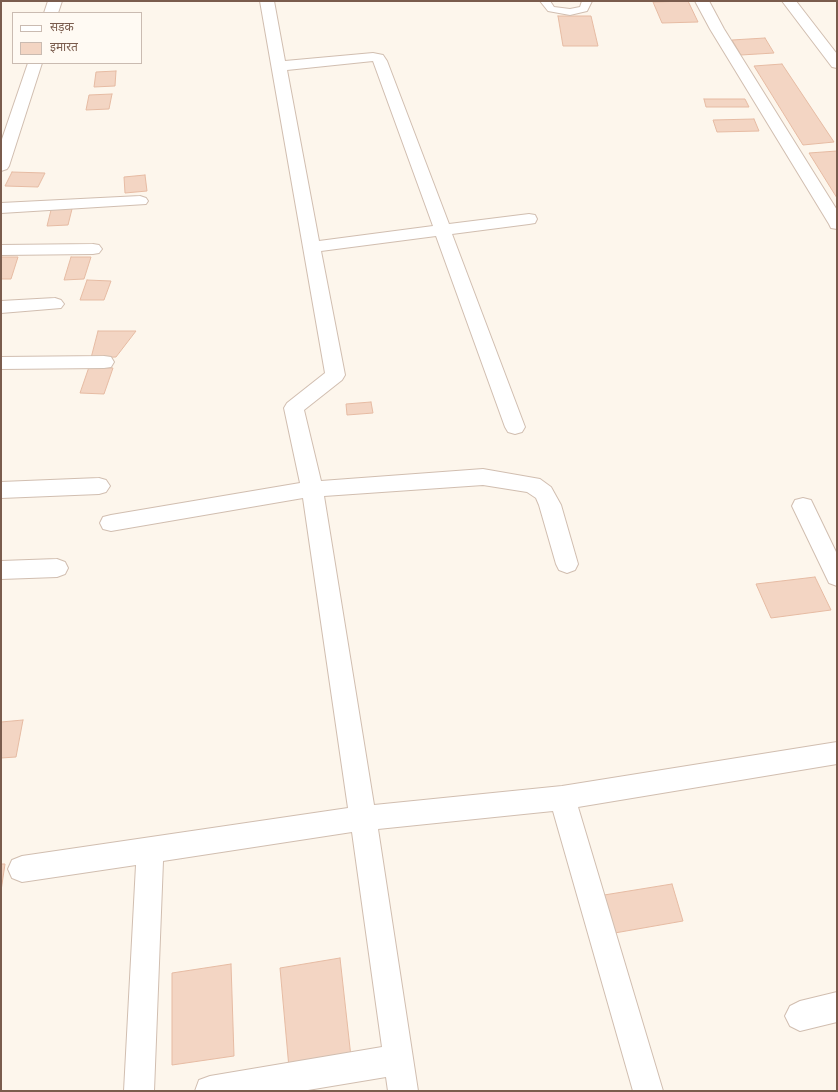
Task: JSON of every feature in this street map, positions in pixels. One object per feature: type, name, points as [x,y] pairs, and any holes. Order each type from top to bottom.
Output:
[{"type":"street","points":[[51,12],[55,1]]},
{"type":"street","points":[[267,1],[335,375],[294,408],[312,489],[363,818],[397,1060],[403,1091]]},
{"type":"street","points":[[702,1],[717,29],[837,224]]},
{"type":"street","points":[[789,1],[837,64]]},
{"type":"street","points":[[279,66],[373,58],[378,58],[380,61],[515,427]]},
{"type":"street","points":[[1,166],[35,64]]},
{"type":"street","points":[[1,208],[140,201]]},
{"type":"street","points":[[311,247],[529,219]]},
{"type":"street","points":[[1,250],[93,249]]},
{"type":"street","points":[[1,307],[55,304]]},
{"type":"street","points":[[1,363],[104,362]]},
{"type":"street","points":[[110,523],[312,489],[483,477],[533,485],[544,493],[550,505],[567,564]]},
{"type":"street","points":[[1,490],[100,486]]},
{"type":"street","points":[[803,506],[837,577]]},
{"type":"street","points":[[1,570],[56,568]]},
{"type":"street","points":[[22,869],[363,818],[562,798],[837,753]]},
{"type":"street","points":[[562,798],[648,1091]]},
{"type":"street","points":[[139,1091],[150,850]]},
{"type":"street","points":[[800,1016],[837,1007]]},
{"type":"street","points":[[210,1091],[397,1060]]},
{"type":"lane","points":[[545,1],[551,9],[570,12],[584,9],[587,1]]},
{"type":"building","points":[[688,1],[698,22],[662,23],[653,2]]},
{"type":"building","points":[[558,16],[591,16],[598,46],[563,46]]},
{"type":"building","points":[[765,38],[774,53],[741,55],[732,40]]},
{"type":"building","points":[[782,64],[834,142],[803,145],[754,66]]},
{"type":"building","points":[[116,71],[115,86],[94,87],[96,72]]},
{"type":"building","points":[[112,94],[109,109],[86,110],[89,95]]},
{"type":"building","points":[[704,99],[745,99],[749,107],[706,107]]},
{"type":"building","points":[[754,119],[759,131],[717,132],[713,120]]},
{"type":"building","points":[[837,151],[837,198],[809,153]]},
{"type":"building","points":[[12,172],[45,173],[38,187],[5,186]]},
{"type":"building","points":[[145,175],[147,191],[125,193],[124,177]]},
{"type":"building","points":[[73,205],[68,225],[47,226],[52,206]]},
{"type":"building","points":[[1,257],[18,257],[11,279],[1,279]]},
{"type":"building","points":[[71,257],[91,257],[84,279],[64,280]]},
{"type":"building","points":[[87,280],[111,281],[104,300],[80,300]]},
{"type":"building","points":[[98,331],[136,331],[116,357],[91,358]]},
{"type":"building","points":[[89,367],[113,368],[104,394],[80,393]]},
{"type":"building","points":[[371,402],[373,413],[347,415],[346,404]]},
{"type":"building","points":[[815,577],[831,610],[771,618],[756,584]]},
{"type":"building","points":[[23,720],[16,757],[1,758],[1,722]]},
{"type":"building","points":[[1,864],[5,864],[1,891]]},
{"type":"building","points":[[672,884],[683,921],[609,934],[598,896]]},
{"type":"building","points":[[340,958],[351,1057],[289,1068],[280,968]]},
{"type":"building","points":[[231,964],[234,1056],[172,1065],[172,973]]}]
